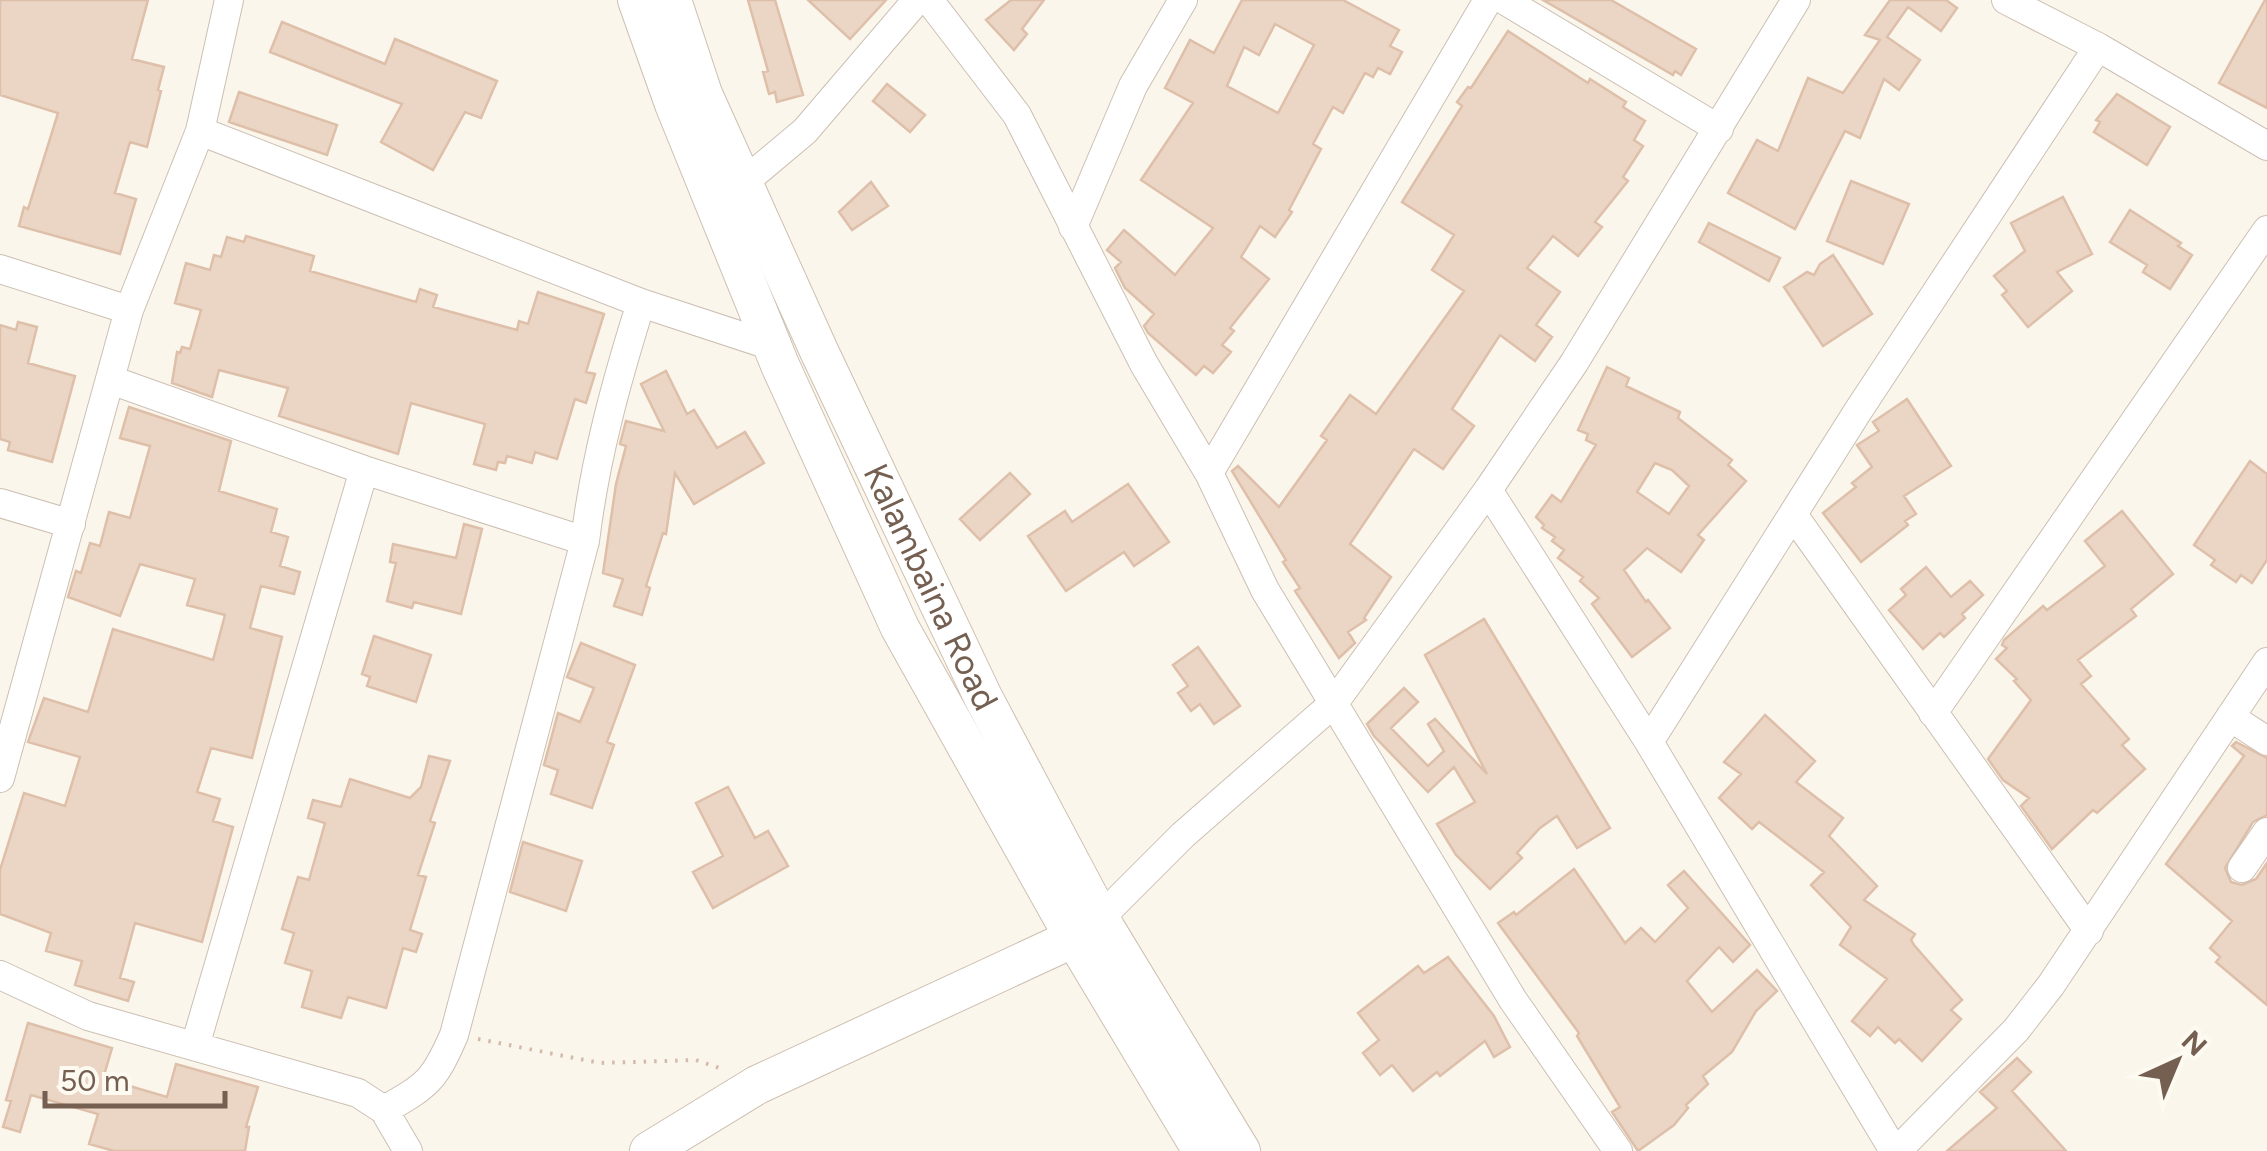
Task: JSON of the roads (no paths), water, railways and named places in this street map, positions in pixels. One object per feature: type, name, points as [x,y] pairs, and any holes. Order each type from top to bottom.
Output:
[{"type":"main road","name":"Kalambaina Road","points":[[637,0],[674,104],[772,346],[900,628],[1241,1151]]},
{"type":"main road","name":"Kalambaina Road","points":[[672,0],[703,94],[827,369],[1202,1151]]},
{"type":"main road","points":[[649,1151],[757,1086],[1094,928]]},
{"type":"street","points":[[0,778],[129,310],[200,131],[229,0]]},
{"type":"street","points":[[744,183],[805,131],[917,0]]},
{"type":"street","points":[[929,0],[1018,115],[1144,364],[1209,473],[1265,590],[1513,1000],[1618,1151]]},
{"type":"street","points":[[1073,227],[1133,86],[1183,0]]},
{"type":"street","points":[[1209,473],[1488,0]]},
{"type":"street","points":[[1504,0],[1720,129]]},
{"type":"street","points":[[1094,928],[1183,835],[1334,703],[1574,363],[1796,0]]},
{"type":"street","points":[[2006,0],[2098,47],[2267,146]]},
{"type":"street","points":[[1649,742],[1858,411],[2098,47]]},
{"type":"street","points":[[200,131],[641,304],[772,346]]},
{"type":"street","points":[[1933,713],[2267,230]]},
{"type":"street","points":[[0,269],[129,310]]},
{"type":"street","points":[[384,1110],[424,1087],[439,1070],[454,1034],[585,541],[592,484],[611,401],[641,304]]},
{"type":"street","points":[[112,380],[364,470],[585,541]]},
{"type":"street","points":[[195,1046],[364,470]]},
{"type":"street","points":[[1488,490],[1649,742],[1896,1151],[2016,1030],[2089,931],[2267,662]]},
{"type":"street","points":[[0,502],[71,524]]},
{"type":"street","points":[[1794,516],[2089,931]]},
{"type":"street","points":[[2230,717],[2267,741]]},
{"type":"street","points":[[2242,868],[2267,832]]},
{"type":"street","points":[[0,976],[88,1016],[358,1093],[384,1110],[408,1151]]}]
